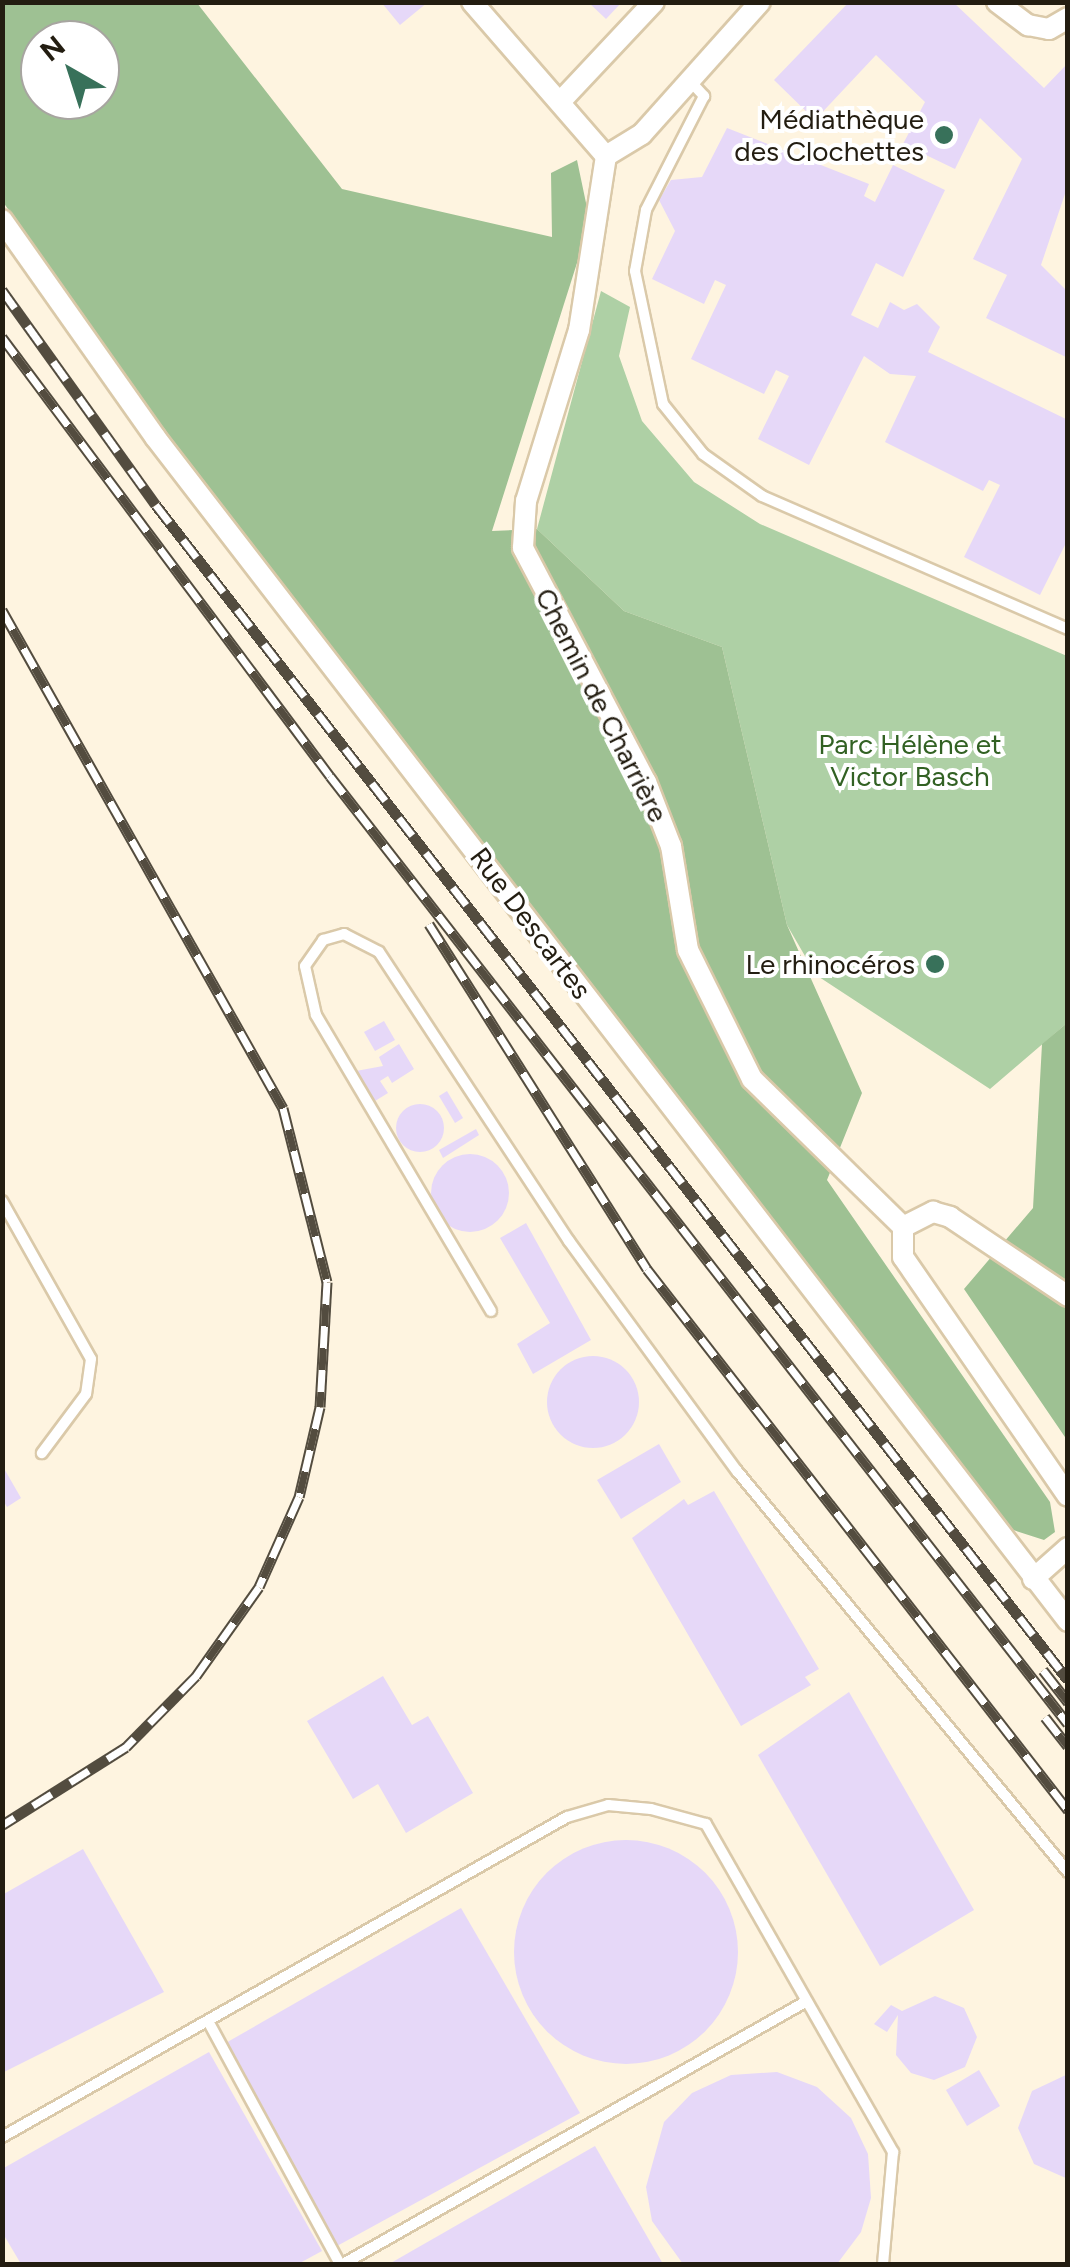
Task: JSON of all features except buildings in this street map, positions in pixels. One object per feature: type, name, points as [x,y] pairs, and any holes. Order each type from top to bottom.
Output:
[{"type":"street","points":[[472,2],[606,156],[642,134],[760,2]]},
{"type":"street","points":[[560,102],[654,2]]},
{"type":"street","points":[[996,2],[1028,25],[1049,29],[1068,18]]},
{"type":"street","name":"Chemin de Charrière","points":[[606,156],[579,330],[526,501],[523,548],[646,782],[671,846],[688,950],[752,1079],[903,1227]]},
{"type":"street","name":"Rue Descartes","points":[[2,220],[155,437],[1068,1620]]},
{"type":"street","points":[[1068,1296],[950,1216],[933,1212],[903,1227],[903,1257],[1068,1496]]},
{"type":"street","points":[[1033,1578],[1068,1548]]},
{"type":"lane","points":[[690,81],[704,96],[646,210],[634,271],[663,404],[703,454],[762,496],[1068,629]]},
{"type":"lane","points":[[491,1311],[316,1015],[305,966],[324,940],[344,934],[379,952],[569,1242],[716,1442],[1068,1872]]},
{"type":"lane","points":[[2,1201],[91,1359],[86,1394],[42,1453]]},
{"type":"lane","points":[[2,2137],[567,1817],[608,1805],[706,1824],[893,2152],[882,2264]]},
{"type":"lane","points":[[208,2020],[342,2264],[807,2001]]},
{"type":"green space","points":[[2,3],[197,3],[342,189],[552,237],[551,173],[577,160],[590,222],[492,531],[537,529],[624,611],[722,647],[787,925],[862,1093],[827,1180],[1050,1502],[1055,1532],[1044,1540],[1010,1529],[993,1509],[207,490],[3,202]]},
{"type":"green space","name":"Parc Hélène et Victor Basch","points":[[601,291],[630,307],[619,356],[642,421],[694,482],[760,524],[1067,656],[1067,1023],[990,1089],[816,975],[787,925],[722,647],[624,611],[537,529]]},
{"type":"green space","points":[[1067,1023],[1067,1440],[964,1289],[1033,1208],[1042,1044]]},
{"type":"railway","points":[[2,290],[156,505],[1068,1680]]},
{"type":"railway","points":[[2,337],[330,776],[1068,1724]]},
{"type":"railway","points":[[2,610],[283,1108],[327,1282],[320,1407],[299,1497],[259,1587],[196,1676],[126,1747],[2,1825]]},
{"type":"railway","points":[[429,924],[647,1269],[1068,1810]]},
{"type":"railway","points":[[1043,1670],[1068,1702]]},
{"type":"railway","points":[[1045,1717],[1068,1746]]},
{"type":"place","name":"Médiathèque des Clochettes","points":[[944,135]]},
{"type":"place","name":"Le rhinocéros","points":[[935,964]]}]
